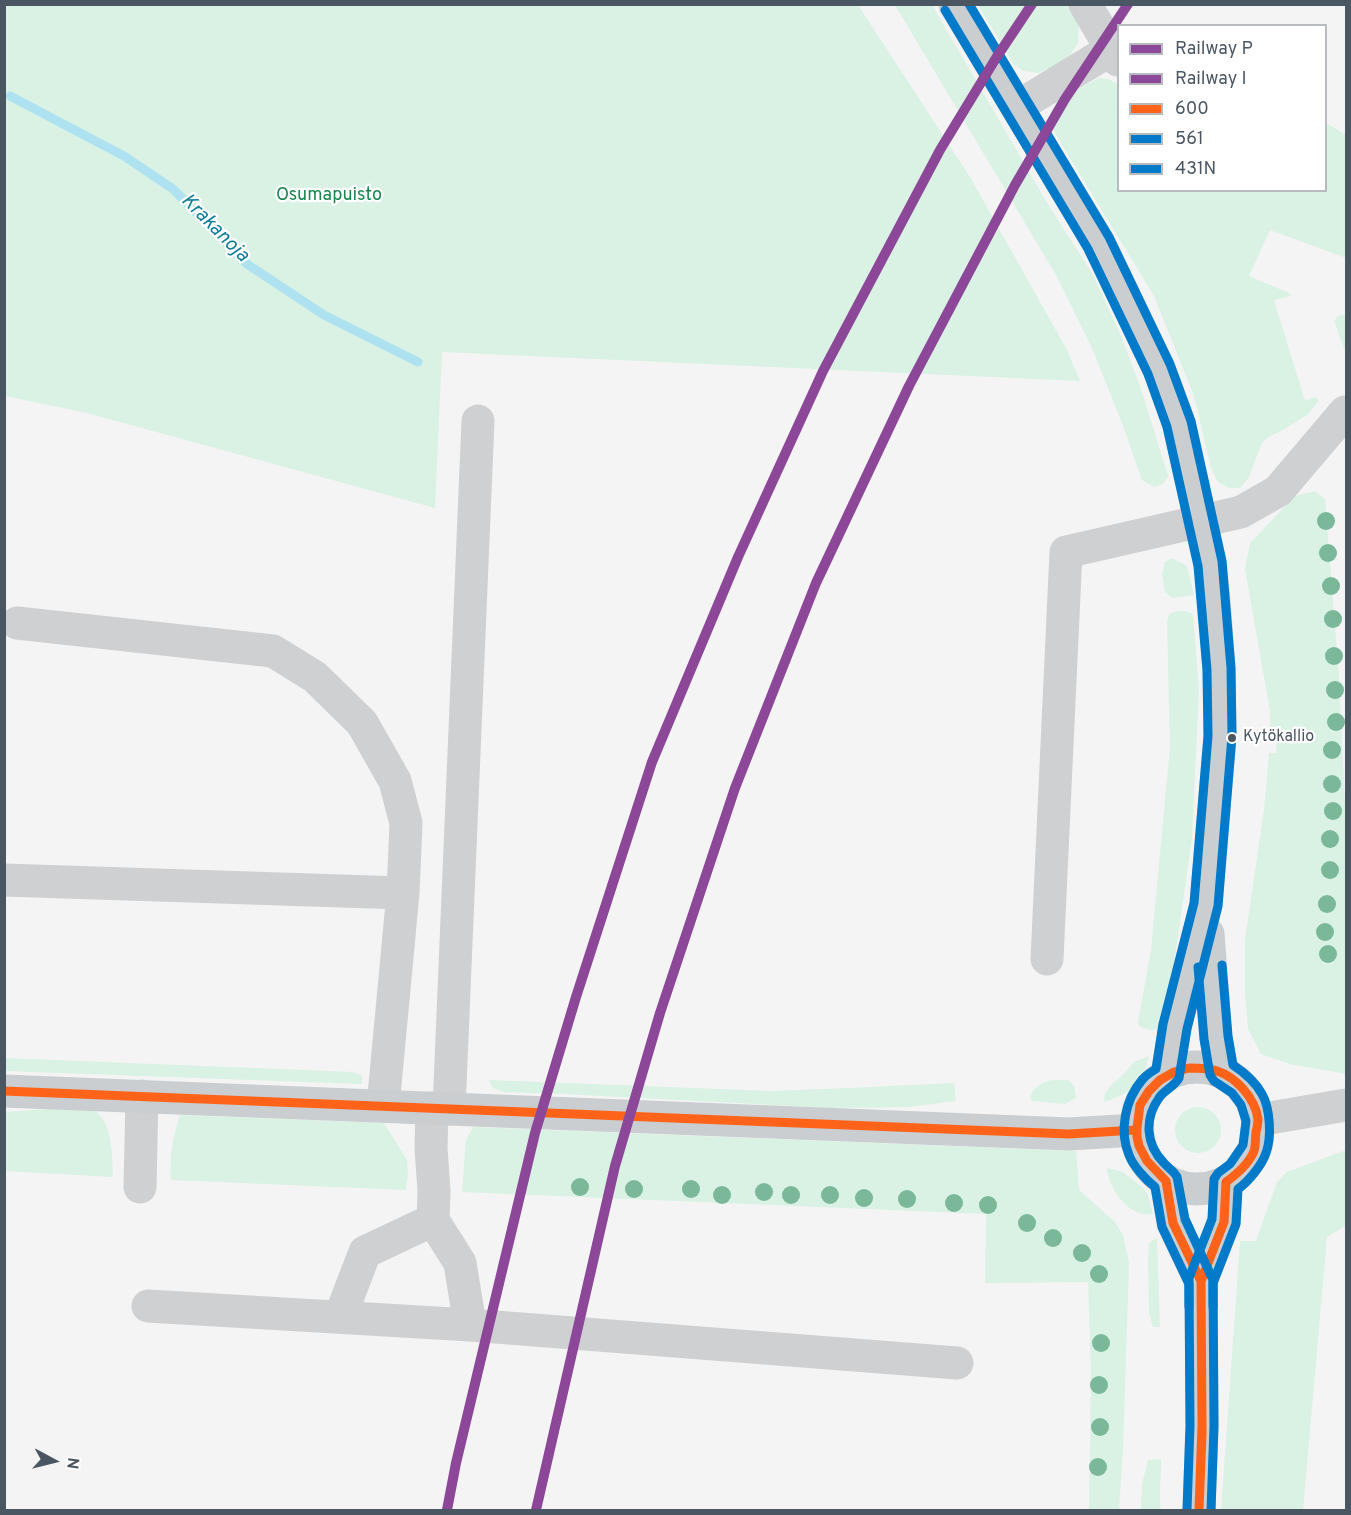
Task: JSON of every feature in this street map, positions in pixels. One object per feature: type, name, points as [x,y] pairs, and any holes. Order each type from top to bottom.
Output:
[{"type":"main road","points":[[955,4],[1099,243],[1159,369],[1179,424],[1211,573],[1219,669],[1220,736],[1206,905],[1216,1038],[1222,1072]]},
{"type":"main road","points":[[1167,1075],[1175,1027],[1206,905]]},
{"type":"main road","points":[[1202,1067],[1222,1072],[1240,1084],[1252,1100],[1258,1120],[1255,1149],[1239,1173],[1226,1182],[1203,1189],[1188,1189],[1166,1181],[1155,1172],[1140,1151],[1136,1130],[1140,1106],[1151,1088],[1167,1075],[1184,1068],[1202,1067]]},
{"type":"main road","points":[[4,1091],[1069,1134],[1136,1130]]},
{"type":"main road","points":[[1166,1181],[1173,1223],[1201,1281]]},
{"type":"main road","points":[[1199,1510],[1202,1426],[1201,1281],[1224,1222],[1226,1182]]},
{"type":"street","points":[[1017,107],[1115,54],[1085,4]]},
{"type":"street","points":[[1047,959],[1066,552],[1241,512],[1278,491],[1345,412]]},
{"type":"street","points":[[470,1325],[460,1263],[434,1220],[431,1148],[440,1109],[478,421]]},
{"type":"street","points":[[17,624],[273,651],[315,676],[362,723],[395,781],[406,823],[403,893],[383,1106]]},
{"type":"street","points":[[4,880],[403,893]]},
{"type":"street","points":[[140,1187],[142,1096]]},
{"type":"street","points":[[1258,1120],[1347,1105]]},
{"type":"street","points":[[340,1317],[365,1252],[434,1220]]},
{"type":"street","points":[[148,1305],[470,1325],[957,1363]]},
{"type":"green space","name":"Osumapuisto","points":[[4,5],[858,5],[970,177],[1067,350],[1080,381],[442,352],[435,508],[87,413],[5,396]]},
{"type":"green space","points":[[895,5],[932,5],[1049,206],[1092,273],[1120,333],[1141,389],[1168,476],[1163,484],[1154,487],[1142,480],[1091,346],[1056,275]]},
{"type":"green space","points":[[978,5],[1069,5],[1079,19],[1078,43],[1066,61],[1038,73],[1024,71],[1014,65]]},
{"type":"green space","points":[[1099,78],[1117,84],[1117,192],[1327,192],[1327,124],[1346,135],[1346,258],[1270,230],[1249,276],[1289,293],[1291,296],[1274,300],[1305,401],[1315,397],[1319,401],[1307,415],[1262,443],[1248,479],[1240,488],[1229,488],[1218,482],[1211,468],[1194,396],[1154,296],[1056,135],[1050,118],[1057,101]]},
{"type":"green space","points":[[1345,314],[1346,354],[1334,321],[1338,316]]},
{"type":"green space","points":[[1315,491],[1325,499],[1339,677],[1346,826],[1346,1074],[1290,1064],[1261,1054],[1248,1029],[1245,993],[1245,939],[1264,810],[1269,753],[1276,753],[1277,729],[1270,728],[1270,711],[1245,569],[1250,543],[1295,496]]},
{"type":"green space","points":[[1172,558],[1187,566],[1194,595],[1173,598],[1165,592],[1162,574],[1165,562]]},
{"type":"green space","points":[[1186,611],[1193,615],[1199,690],[1192,837],[1165,1028],[1150,1030],[1139,1026],[1138,1022],[1151,950],[1170,747],[1167,622],[1169,614]]},
{"type":"green space","points":[[1149,1056],[1141,1080],[1132,1089],[1104,1102],[1105,1093],[1112,1084],[1134,1062]]},
{"type":"green space","points":[[5,1058],[353,1072],[362,1076],[362,1084],[5,1071]]},
{"type":"green space","points":[[489,1080],[770,1091],[954,1083],[956,1101],[909,1107],[832,1108],[502,1092],[493,1088]]},
{"type":"green space","points":[[1053,1080],[1068,1080],[1074,1086],[1076,1098],[1065,1104],[1032,1101],[1030,1097],[1036,1087]]},
{"type":"green space","points":[[77,1107],[89,1109],[102,1117],[109,1133],[113,1177],[5,1171],[4,1112]]},
{"type":"green space","points":[[1203,1107],[1215,1113],[1220,1121],[1220,1139],[1215,1147],[1207,1152],[1193,1153],[1185,1150],[1178,1143],[1175,1125],[1178,1117],[1185,1110]]},
{"type":"green space","points":[[180,1115],[384,1123],[407,1160],[406,1190],[171,1180],[172,1147]]},
{"type":"green space","points":[[473,1127],[1076,1151],[1079,1190],[1115,1222],[1123,1235],[1129,1263],[1119,1510],[1089,1510],[1091,1371],[1088,1282],[985,1283],[986,1214],[462,1192],[466,1140]]},
{"type":"green space","points":[[1346,1150],[1346,1225],[1327,1237],[1303,1510],[1221,1510],[1240,1241],[1256,1241],[1277,1182],[1287,1172]]},
{"type":"green space","points":[[1107,1168],[1123,1172],[1143,1188],[1148,1195],[1153,1214],[1136,1212],[1118,1196],[1110,1182]]},
{"type":"green space","points":[[1157,1238],[1160,1327],[1153,1327],[1149,1313],[1148,1258],[1149,1243]]},
{"type":"green space","points":[[1161,1459],[1161,1510],[1141,1510],[1142,1484],[1148,1460]]},
{"type":"waterway","name":"Krakanoja","points":[[10,96],[124,156],[173,189],[247,264],[324,315],[418,362]]},
{"type":"rail line","name":"I","points":[[447,1510],[456,1463],[535,1133],[576,997],[652,762],[738,557],[823,371],[940,150],[1032,4]]},
{"type":"rail line","name":"P","points":[[536,1510],[615,1166],[660,1013],[735,788],[816,583],[909,386],[1015,185],[1065,99],[1128,4]]},
{"type":"transit line","name":"431N","points":[[969,4],[1109,237],[1170,364],[1191,421],[1222,561],[1231,668],[1232,736],[1218,906],[1187,1029],[1179,1078],[1161,1095],[1154,1106],[1149,1123],[1151,1140],[1158,1156],[1177,1177],[1185,1219],[1213,1280],[1214,1426],[1211,1510]]},
{"type":"transit line","name":"561","points":[[945,10],[1088,249],[1148,374],[1167,427],[1198,566],[1207,670],[1208,736],[1194,903],[1163,1024],[1156,1069],[1136,1088],[1128,1106],[1124,1126],[1129,1155],[1133,1164],[1155,1187],[1162,1227],[1189,1284],[1190,1426],[1187,1510]]},
{"type":"transit line","name":"561","points":[[1213,1307],[1213,1283],[1236,1224],[1238,1189],[1254,1173],[1264,1158],[1269,1131],[1267,1107],[1262,1094],[1256,1085],[1233,1065],[1222,965]]},
{"type":"transit line","name":"431N","points":[[1189,1307],[1189,1278],[1212,1219],[1214,1179],[1230,1164],[1243,1145],[1246,1121],[1241,1105],[1232,1093],[1214,1081],[1210,1075],[1204,1039],[1198,967]]},
{"type":"transit line","name":"600","points":[[1189,1068],[1214,1070],[1238,1083],[1253,1103],[1258,1119],[1252,1156],[1226,1182],[1224,1222],[1201,1281],[1173,1223],[1166,1181],[1147,1161],[1137,1137],[1140,1105],[1149,1091],[1160,1080],[1174,1072],[1189,1068]]},
{"type":"transit line","name":"600","points":[[4,1091],[1069,1134],[1136,1130]]},
{"type":"transit line","name":"600","points":[[1201,1281],[1202,1426]]},
{"type":"transit line","name":"600","points":[[1202,1426],[1202,1435],[1199,1510],[1202,1426]]},
{"type":"place","name":"Kytökallio","points":[[1232,738]]}]
